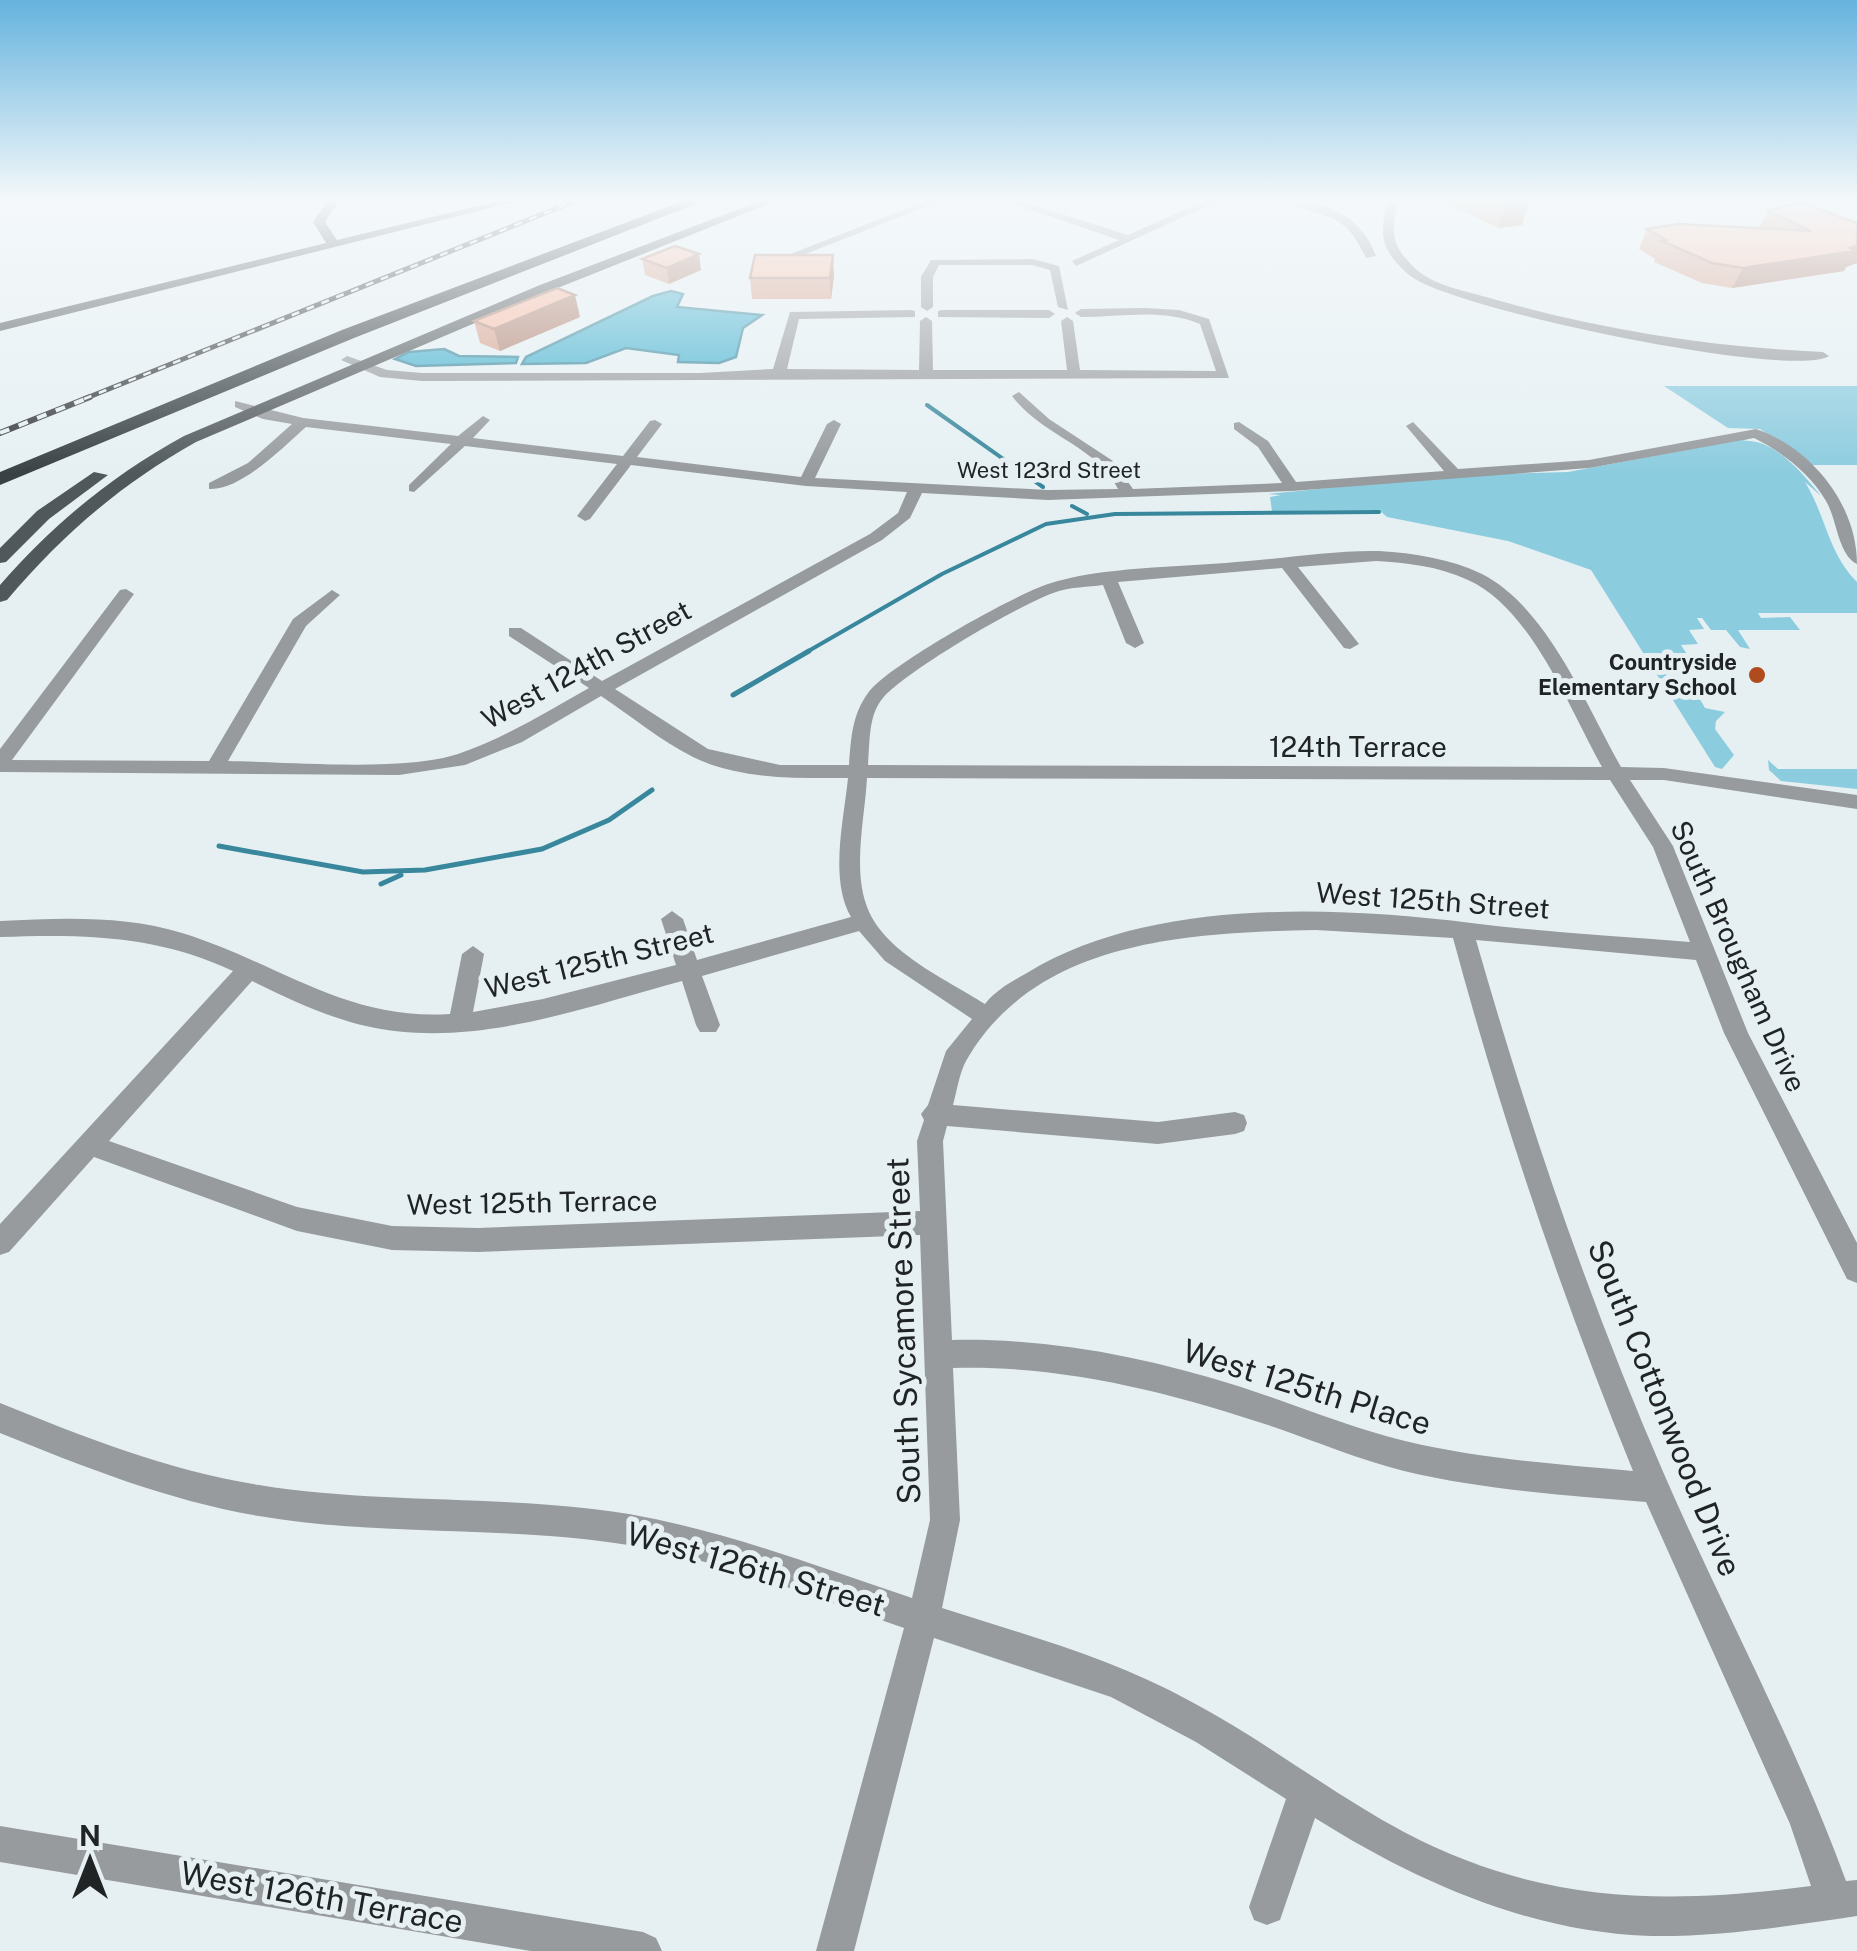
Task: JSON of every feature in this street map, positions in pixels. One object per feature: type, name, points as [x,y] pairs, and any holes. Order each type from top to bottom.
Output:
[{"type":"highway","points":[[0,462],[425,292]]},
{"type":"highway","points":[[0,479],[458,292]]},
{"type":"main road","points":[[0,325],[133,292]]},
{"type":"main road","points":[[0,558],[43,515],[96,478],[162,440],[525,292]]},
{"type":"main road","points":[[359,360],[535,292]]},
{"type":"main road","points":[[0,596],[8,577],[70,518],[114,484],[246,407]]},
{"type":"street","points":[[926,374],[927,292]]},
{"type":"street","points":[[1060,292],[1074,374]]},
{"type":"street","points":[[1457,292],[1561,324],[1648,342],[1746,353],[1823,356]]},
{"type":"street","points":[[359,360],[394,374],[1224,375],[1205,322],[1181,314],[794,315],[779,374]]},
{"type":"street","points":[[1019,396],[1037,417],[1111,468],[1128,494]]},
{"type":"street","name":"West 123rd Street","points":[[246,407],[303,422],[459,442],[915,491],[1128,494],[1292,487],[1452,471],[1589,464],[1756,433],[1801,463],[1835,503]]},
{"type":"street","points":[[414,488],[483,420]]},
{"type":"street","points":[[214,486],[253,466],[303,422]]},
{"type":"street","points":[[584,516],[656,424]]},
{"type":"street","points":[[806,482],[834,424]]},
{"type":"street","points":[[1239,426],[1263,444],[1292,487]]},
{"type":"street","points":[[1413,426],[1452,471]]},
{"type":"street","name":"West 124th Street","points":[[0,764],[399,770],[438,765],[496,748],[876,537],[905,514],[915,491]]},
{"type":"street","points":[[1857,506],[1835,503],[1857,559]]},
{"type":"street","name":"South Brougham Drive","points":[[858,772],[864,714],[887,683],[1033,595],[1066,584],[1108,578],[1376,556],[1454,568],[1500,591],[1527,616],[1616,774],[1672,863],[1702,952],[1768,1098],[1857,1270]]},
{"type":"street","points":[[1286,563],[1350,644]]},
{"type":"street","points":[[1108,578],[1135,642]]},
{"type":"street","points":[[0,764],[126,594]]},
{"type":"street","points":[[214,769],[298,623],[332,595]]},
{"type":"street","name":"124th Terrace","points":[[515,632],[678,740],[720,760],[780,771],[1692,776],[1857,802]]},
{"type":"street","points":[[858,772],[852,890],[864,921],[894,955],[985,1016]]},
{"type":"street","points":[[672,919],[708,1025]]},
{"type":"street","name":"West 125th Street","points":[[0,930],[84,927],[139,932],[197,946],[366,1018],[420,1024],[515,1016],[864,921]]},
{"type":"street","name":"West 125th Street","points":[[985,1016],[1048,968],[1101,946],[1150,932],[1214,923],[1358,922],[1702,952]]},
{"type":"street","name":"South Cottonwood Drive","points":[[1462,930],[1537,1182],[1655,1488],[1846,1899]]},
{"type":"street","points":[[460,1022],[473,954]]},
{"type":"street","points":[[0,1242],[249,969]]},
{"type":"street","name":"South Sycamore Street","points":[[835,1951],[924,1619],[946,1520],[928,1172],[933,1114],[952,1063],[985,1016]]},
{"type":"street","points":[[933,1114],[1158,1133],[1234,1122]]},
{"type":"street","name":"West 125th Terrace","points":[[89,1144],[161,1173],[297,1218],[392,1238],[478,1240],[930,1223]]},
{"type":"street","name":"West 125th Place","points":[[939,1354],[1012,1354],[1127,1370],[1203,1390],[1419,1459],[1490,1475],[1655,1488]]},
{"type":"street","name":"West 126th Street","points":[[0,1418],[150,1476],[242,1498],[315,1507],[566,1519],[630,1530],[772,1567],[1093,1674],[1145,1696],[1394,1846],[1474,1879],[1548,1901],[1646,1917],[1746,1912],[1846,1899]]},
{"type":"street","points":[[1267,1907],[1306,1792]]},
{"type":"street","name":"West 126th Terrace","points":[[0,1844],[643,1951]]},
{"type":"shaded area","points":[[675,292],[683,294],[677,307],[762,315],[743,328],[736,357],[719,363],[678,362],[679,355],[626,348],[586,363],[522,364],[526,357],[653,296]]},
{"type":"shaded area","points":[[444,349],[459,356],[518,357],[516,363],[416,366],[395,359],[409,352]]},
{"type":"shaded area","points":[[1664,386],[1857,386],[1857,465],[1812,465],[1760,429],[1728,428]]},
{"type":"shaded area","points":[[1750,438],[1743,441],[1776,451],[1821,496],[1805,482],[1833,547],[1857,582],[1857,613],[1758,613],[1761,618],[1790,617],[1800,630],[1738,630],[1750,649],[1740,647],[1726,630],[1711,630],[1702,618],[1697,618],[1704,629],[1689,630],[1698,644],[1681,645],[1694,665],[1683,669],[1705,708],[1725,712],[1716,721],[1715,729],[1734,755],[1722,769],[1715,767],[1591,570],[1508,541],[1387,517],[1379,510],[1272,511],[1270,497],[1281,495],[1268,494],[1460,475],[1568,472]]},
{"type":"shaded area","points":[[1768,760],[1778,769],[1857,769],[1857,789],[1781,781],[1769,770]]},
{"type":"building","points":[[547,292],[575,295],[494,329],[474,321]]},
{"type":"waterway","points":[[927,405],[1043,487]]},
{"type":"waterway","points":[[1072,506],[1087,514]]},
{"type":"waterway","points":[[805,653],[942,574],[1046,524],[1115,514],[1379,512]]},
{"type":"waterway","points":[[733,695],[809,651]]},
{"type":"waterway","points":[[219,846],[363,872],[425,870],[542,849],[609,820],[652,790]]},
{"type":"waterway","points":[[381,884],[401,875]]},
{"type":"railway","points":[[84,399],[349,292]]},
{"type":"railway","points":[[0,433],[90,397]]},
{"type":"place","name":"Countryside Elementary School","points":[[1757,675]]}]
